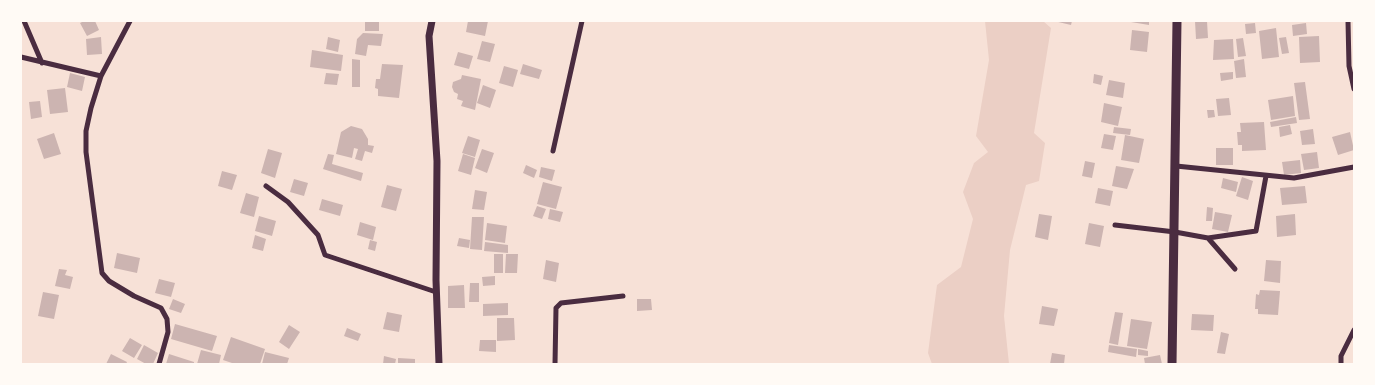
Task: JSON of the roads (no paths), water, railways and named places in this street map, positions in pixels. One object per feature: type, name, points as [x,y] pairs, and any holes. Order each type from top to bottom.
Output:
[{"type":"main road","points":[[1172,364],[1177,21]]},
{"type":"street","points":[[24,21],[42,63]]},
{"type":"street","points":[[130,21],[101,76],[89,116],[86,152],[98,259],[102,273],[109,281],[161,308],[167,319],[168,332],[160,364]]},
{"type":"street","points":[[432,21],[429,36],[437,161],[436,292],[439,364]]},
{"type":"street","points":[[553,150],[582,21]]},
{"type":"street","points":[[1348,21],[1349,66],[1354,89]]},
{"type":"street","points":[[21,57],[101,76]]},
{"type":"street","points":[[1176,166],[1294,178],[1354,167]]},
{"type":"street","points":[[1115,225],[1208,238],[1256,231],[1266,176]]},
{"type":"street","points":[[266,186],[288,202],[318,235],[325,255],[436,292]]},
{"type":"street","points":[[1208,238],[1235,269]]},
{"type":"street","points":[[554,364],[556,308],[561,302],[623,296]]},
{"type":"street","points":[[1341,364],[1341,356],[1354,330]]}]
